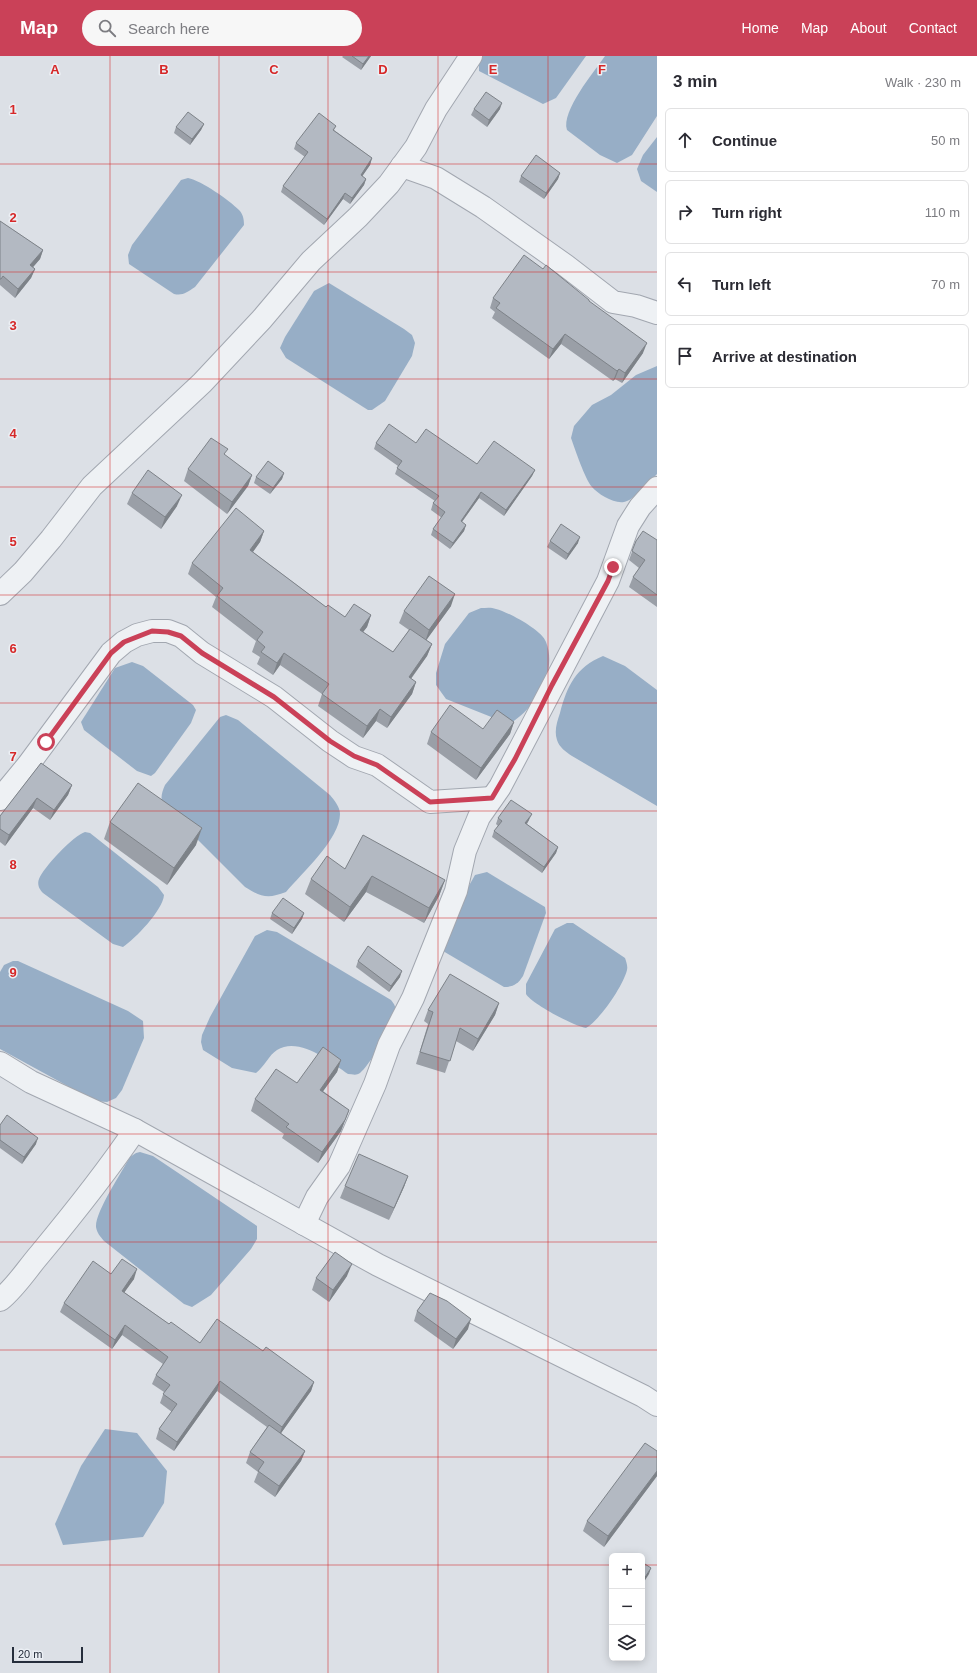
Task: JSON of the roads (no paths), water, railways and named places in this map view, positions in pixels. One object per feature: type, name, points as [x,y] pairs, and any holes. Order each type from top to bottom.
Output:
[{"type":"street","points":[[0,594],[51,539],[92,486],[202,383],[262,320],[311,261],[358,217],[389,184],[416,147],[436,109],[471,56]]},
{"type":"street","points":[[402,166],[436,178],[483,207],[565,265],[613,302],[636,306],[657,313]]},
{"type":"street","points":[[304,1224],[317,1197],[340,1166],[375,1084],[389,1045],[413,998],[456,891],[465,851],[479,817],[515,759],[552,685],[608,581],[628,526],[640,508],[657,488]]},
{"type":"street","points":[[0,800],[28,765],[111,653],[124,642],[152,631],[168,632],[181,636],[202,653],[274,697],[330,741],[354,756],[377,765],[430,802],[492,798]]},
{"type":"street","points":[[0,1063],[32,1082],[136,1130],[378,1265],[643,1396],[657,1405]]},
{"type":"street","points":[[0,1300],[19,1281],[110,1169],[136,1130]]},
{"type":"water","points":[[483,56],[586,56],[556,98],[543,104],[479,71],[479,64]]},
{"type":"water","points":[[605,56],[657,56],[657,116],[632,155],[617,163],[600,155],[567,130],[566,122],[573,102]]},
{"type":"water","points":[[657,137],[657,192],[641,181],[637,169],[643,155]]},
{"type":"water","points":[[188,178],[208,187],[235,206],[242,215],[244,225],[195,287],[185,293],[174,294],[129,264],[128,255],[132,245],[181,180]]},
{"type":"water","points":[[329,283],[404,329],[412,335],[415,343],[412,356],[385,401],[372,410],[368,410],[286,358],[280,348],[285,337],[314,291]]},
{"type":"water","points":[[657,366],[657,474],[628,501],[620,502],[606,498],[592,487],[586,478],[571,438],[574,426],[592,405],[611,395],[636,375]]},
{"type":"water","points":[[481,608],[492,608],[501,611],[532,627],[543,637],[549,654],[549,665],[542,689],[527,709],[509,724],[446,699],[436,685],[436,673],[445,644],[469,613]]},
{"type":"water","points":[[603,656],[625,666],[657,690],[657,806],[572,756],[558,743],[556,733],[557,723],[566,694],[574,678],[586,666]]},
{"type":"water","points":[[132,662],[143,666],[193,705],[196,710],[191,723],[155,773],[151,776],[137,771],[84,730],[81,722],[115,668]]},
{"type":"water","points":[[226,715],[238,720],[330,795],[339,809],[340,814],[338,824],[327,845],[286,892],[274,896],[260,895],[245,887],[163,805],[162,802],[162,795],[165,785],[220,717]]},
{"type":"water","points":[[85,832],[90,833],[158,887],[164,895],[159,908],[148,924],[123,947],[113,944],[40,890],[38,883],[39,879],[46,867],[67,845],[80,834]]},
{"type":"water","points":[[487,872],[545,907],[546,913],[523,976],[517,983],[510,986],[504,987],[443,951],[440,937],[475,875]]},
{"type":"water","points":[[567,923],[573,923],[625,958],[627,965],[625,977],[616,993],[598,1018],[586,1028],[554,1014],[536,1003],[526,994],[526,984],[555,929]]},
{"type":"water","points":[[267,930],[277,932],[391,1000],[394,1004],[394,1017],[391,1025],[370,1062],[360,1073],[356,1075],[348,1074],[324,1057],[305,1048],[295,1046],[277,1050],[256,1073],[232,1068],[203,1050],[201,1042],[202,1035],[210,1017],[255,936]]},
{"type":"water","points":[[13,961],[18,961],[128,1011],[143,1021],[144,1038],[122,1090],[116,1098],[107,1102],[95,1101],[0,1049],[0,972],[4,965]]},
{"type":"water","points":[[140,1152],[153,1156],[257,1226],[257,1239],[251,1249],[211,1295],[192,1307],[184,1304],[104,1241],[96,1229],[97,1220],[104,1202],[130,1157]]},
{"type":"water","points":[[105,1429],[137,1433],[167,1471],[164,1503],[143,1537],[63,1545],[55,1524],[81,1466]]}]
